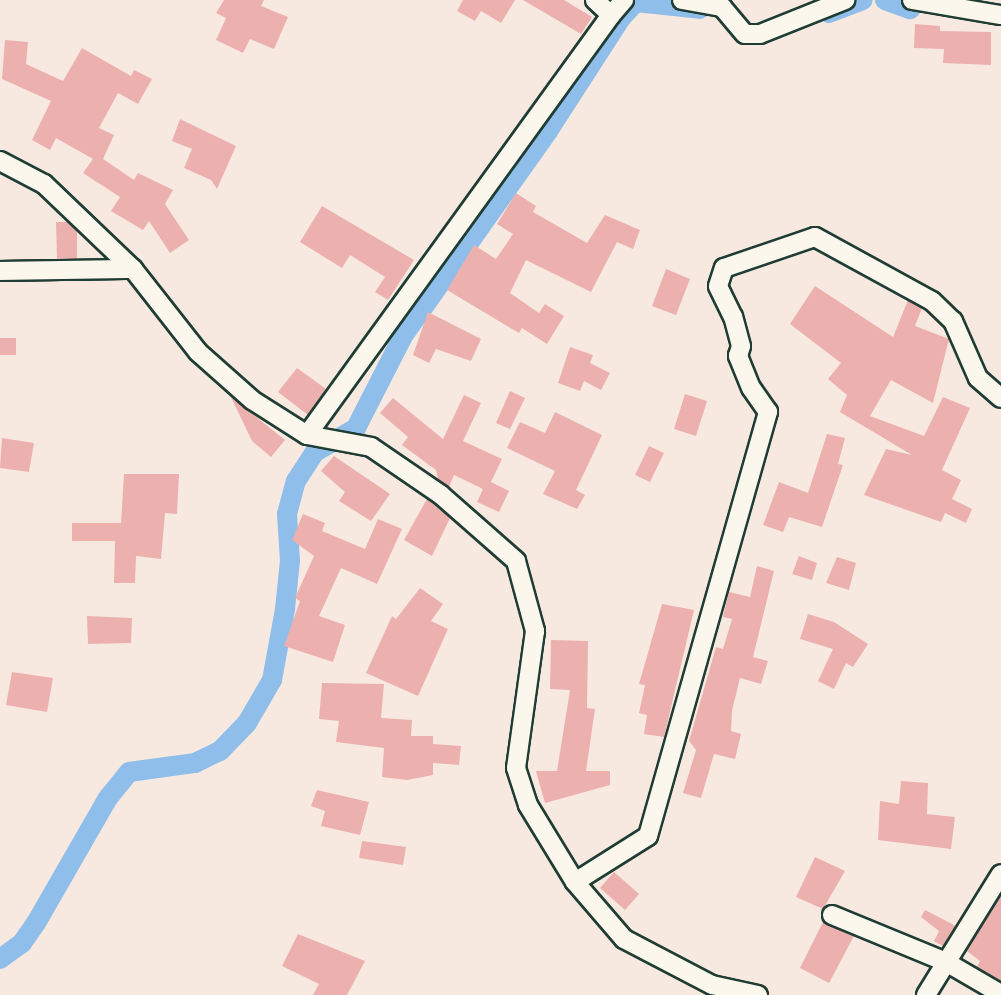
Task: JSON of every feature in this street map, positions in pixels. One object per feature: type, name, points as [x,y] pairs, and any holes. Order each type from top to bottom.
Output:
[{"type":"street","points":[[595,0],[611,15]]},
{"type":"street","points":[[312,436],[611,15],[624,0]]},
{"type":"street","points":[[682,0],[722,7],[745,34],[760,34],[845,0]]},
{"type":"street","points":[[912,0],[1001,15]]},
{"type":"street","points":[[0,161],[44,184],[133,269],[198,352],[252,399],[312,436],[371,447],[449,502],[516,561],[535,631],[516,780],[574,882],[624,939],[649,955],[712,985],[758,995]]},
{"type":"street","points":[[574,882],[648,836],[768,412],[751,388],[738,356],[741,346],[733,316],[718,286],[724,268],[815,237],[932,301],[953,321],[978,378],[1001,398]]},
{"type":"street","points":[[0,271],[133,269]]},
{"type":"street","points":[[926,995],[1001,874]]},
{"type":"street","points":[[832,915],[946,962],[1001,993]]},
{"type":"building","points":[[224,0],[264,0],[261,6],[288,17],[274,49],[250,39],[243,53],[216,40],[226,18],[216,13]]},
{"type":"building","points":[[463,0],[515,0],[501,23],[481,11],[475,21],[457,11]]},
{"type":"building","points":[[523,0],[564,0],[592,17],[581,34]]},
{"type":"building","points":[[915,24],[940,26],[940,31],[991,32],[991,65],[943,63],[944,49],[914,48]]},
{"type":"building","points":[[5,40],[28,42],[26,64],[63,81],[82,48],[131,76],[134,70],[152,79],[138,104],[118,93],[99,128],[114,135],[103,159],[134,180],[138,173],[173,190],[165,204],[189,240],[170,253],[149,221],[143,230],[111,211],[120,197],[83,173],[93,159],[56,138],[50,150],[32,140],[51,101],[2,79]]},
{"type":"building","points":[[180,119],[236,146],[217,189],[211,180],[184,168],[192,149],[172,141]]},
{"type":"building","points":[[516,193],[536,206],[533,212],[587,243],[605,215],[640,230],[633,249],[617,242],[591,292],[526,260],[510,293],[539,313],[545,304],[564,316],[547,344],[522,328],[519,333],[447,290],[474,245],[496,259],[513,234],[497,224]]},
{"type":"building","points":[[322,206],[414,260],[388,300],[375,292],[385,277],[350,255],[342,268],[300,242]]},
{"type":"building","points":[[56,222],[67,222],[77,231],[77,259],[57,259]]},
{"type":"building","points":[[666,269],[690,279],[676,315],[652,306]]},
{"type":"building","points":[[815,286],[893,337],[908,300],[922,308],[915,326],[949,339],[933,403],[891,380],[870,416],[924,436],[943,397],[970,408],[942,470],[961,480],[952,499],[972,509],[966,523],[945,513],[941,522],[864,495],[886,449],[912,455],[840,412],[847,395],[828,379],[841,363],[790,324]]},
{"type":"building","points":[[428,312],[481,339],[471,361],[436,349],[429,363],[413,355]]},
{"type":"building","points":[[0,338],[16,338],[16,355],[0,355]]},
{"type":"building","points":[[570,347],[593,355],[590,363],[610,373],[601,390],[584,381],[580,391],[558,383]]},
{"type":"building","points":[[297,368],[326,389],[308,415],[278,392]]},
{"type":"building","points":[[510,391],[525,398],[510,429],[496,423]]},
{"type":"building","points":[[685,394],[707,401],[696,436],[674,429]]},
{"type":"building","points":[[464,395],[481,403],[463,441],[502,459],[491,482],[509,491],[499,512],[477,502],[483,489],[454,475],[449,487],[438,479],[436,470],[402,445],[408,437],[380,413],[393,398],[443,439]]},
{"type":"building","points":[[231,397],[285,440],[271,457],[252,441]]},
{"type":"building","points":[[555,412],[602,435],[576,490],[585,495],[577,509],[543,494],[555,471],[507,448],[520,422],[545,433]]},
{"type":"building","points":[[827,434],[845,438],[838,464],[843,465],[822,527],[789,517],[783,532],[763,525],[779,482],[808,493]]},
{"type":"building","points":[[2,438],[34,443],[29,472],[0,468]]},
{"type":"building","points":[[649,446],[664,453],[650,482],[635,475]]},
{"type":"building","points":[[334,456],[390,494],[371,521],[339,501],[345,492],[321,471]]},
{"type":"building","points":[[124,474],[179,474],[177,514],[165,513],[161,559],[136,556],[135,583],[114,583],[115,541],[72,541],[72,523],[121,523]]},
{"type":"building","points":[[427,499],[450,518],[432,556],[404,540]]},
{"type":"building","points":[[303,514],[325,523],[322,531],[365,549],[378,519],[402,529],[377,584],[341,568],[319,616],[345,625],[333,662],[284,646],[300,601],[295,598],[314,556],[292,540]]},
{"type":"building","points":[[799,556],[817,563],[812,580],[792,574]]},
{"type":"building","points":[[837,557],[856,563],[849,590],[826,583]]},
{"type":"building","points":[[757,566],[774,571],[753,657],[768,661],[761,684],[740,678],[732,711],[731,731],[741,734],[735,759],[714,754],[701,798],[683,793],[696,750],[689,741],[716,647],[723,649],[732,619],[723,617],[729,592],[750,597]]},
{"type":"building","points":[[420,588],[443,604],[431,621],[448,629],[418,696],[366,673],[392,616],[396,619]]},
{"type":"building","points":[[662,604],[694,610],[664,737],[644,734],[647,715],[639,713],[645,685],[639,684]]},
{"type":"building","points":[[808,614],[834,622],[868,644],[853,667],[846,663],[834,689],[818,681],[833,649],[800,639]]},
{"type":"building","points":[[87,616],[132,618],[131,643],[88,644]]},
{"type":"building","points":[[551,640],[588,641],[587,708],[595,709],[586,771],[610,771],[610,785],[545,803],[536,771],[557,771],[570,690],[550,689]]},
{"type":"building","points":[[12,672],[53,678],[47,712],[6,705]]},
{"type":"building","points":[[322,683],[384,684],[381,718],[412,720],[411,736],[433,736],[433,744],[461,746],[459,765],[433,763],[433,775],[407,780],[382,777],[384,748],[336,742],[339,721],[319,719]]},
{"type":"building","points":[[901,781],[928,783],[927,814],[955,817],[951,849],[878,840],[880,801],[899,804]]},
{"type":"building","points":[[317,790],[369,802],[360,835],[321,826],[325,811],[311,806]]},
{"type":"building","points":[[362,841],[406,847],[403,865],[359,858]]},
{"type":"building","points":[[815,857],[845,871],[823,909],[796,897]]},
{"type":"building","points":[[614,872],[639,894],[625,910],[600,888]]},
{"type":"building","points":[[1001,895],[1001,981],[977,967],[980,961],[967,951]]},
{"type":"building","points":[[925,910],[956,926],[943,946],[934,941],[939,931],[921,917]]},
{"type":"building","points":[[823,922],[854,936],[829,983],[800,968]]},
{"type":"building","points":[[298,934],[365,961],[347,995],[313,995],[319,984],[282,966]]},
{"type":"waterway","points":[[829,13],[863,0]]},
{"type":"waterway","points":[[885,0],[910,9]]},
{"type":"waterway","points":[[0,959],[22,943],[36,923],[108,798],[129,772],[195,763],[220,751],[247,723],[272,680],[285,609],[290,561],[287,514],[296,481],[315,452],[356,428],[403,336],[548,131],[621,18],[636,2],[700,9]]}]
